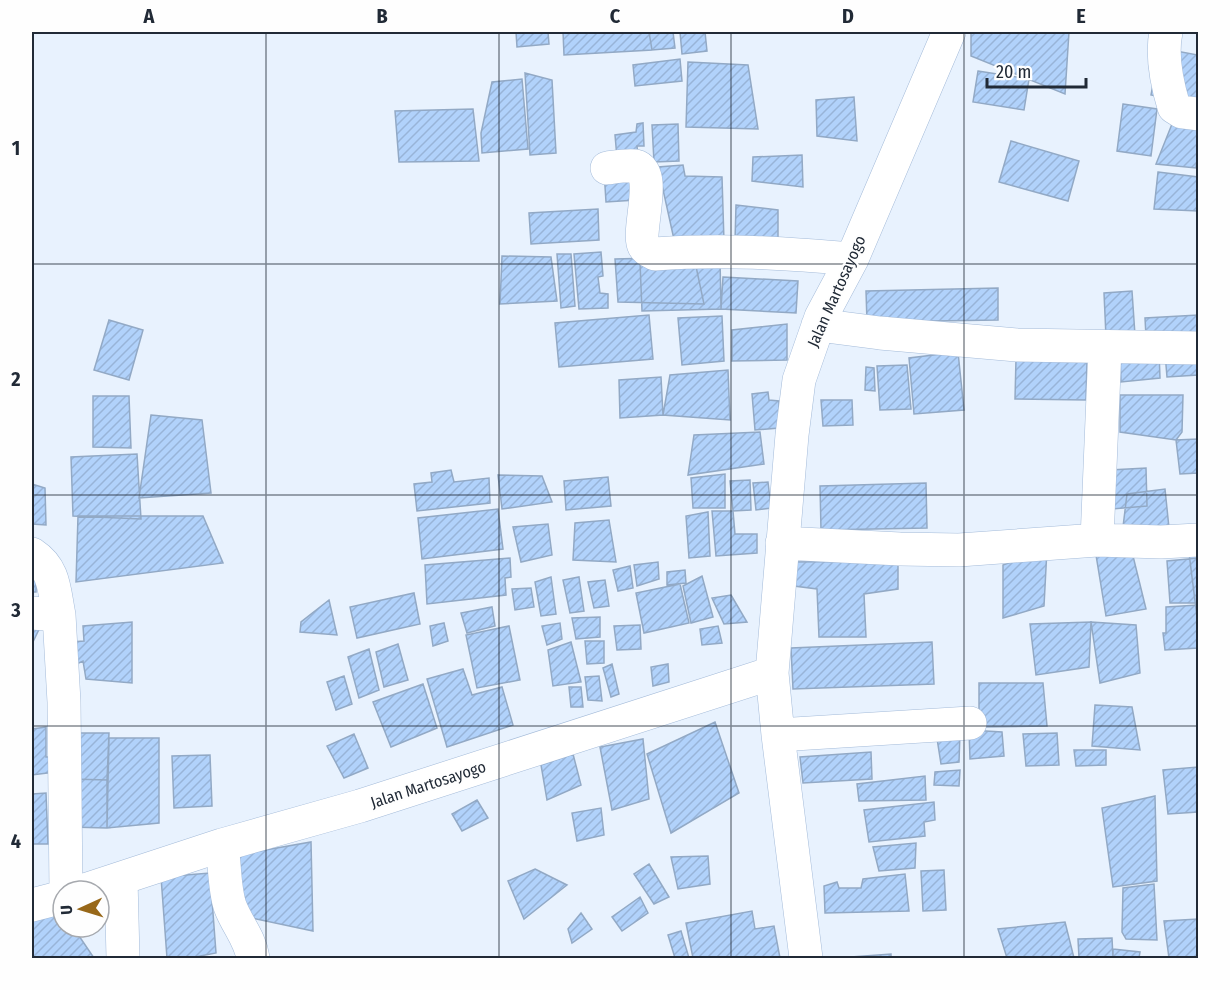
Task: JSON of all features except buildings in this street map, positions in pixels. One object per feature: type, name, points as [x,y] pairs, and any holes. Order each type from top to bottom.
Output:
[{"type":"street","name":"Jalan Martosayogo","points":[[806,958],[772,673],[782,543],[799,380],[818,325],[852,259],[949,32]]},
{"type":"street","points":[[1166,32],[1163,46],[1169,91],[1174,107],[1182,112],[1198,114]]},
{"type":"street","points":[[607,168],[635,166],[640,169],[645,181],[646,197],[642,238],[644,246],[655,254],[738,251],[852,259]]},
{"type":"street","points":[[818,325],[955,341],[1017,345],[1198,348]]},
{"type":"street","points":[[1097,540],[1105,347]]},
{"type":"street","points":[[782,543],[959,550],[1097,540],[1161,542],[1198,540]]},
{"type":"street","points":[[32,554],[42,561],[52,575],[45,614],[64,702],[66,879]]},
{"type":"street","name":"Jalan Martosayogo","points":[[111,882],[222,845],[360,806],[772,673]]},
{"type":"street","points":[[778,735],[970,723]]},
{"type":"street","points":[[222,845],[229,904],[243,928],[253,958]]},
{"type":"street","points":[[121,879],[123,958]]},
{"type":"street","points":[[32,905],[51,900]]}]
